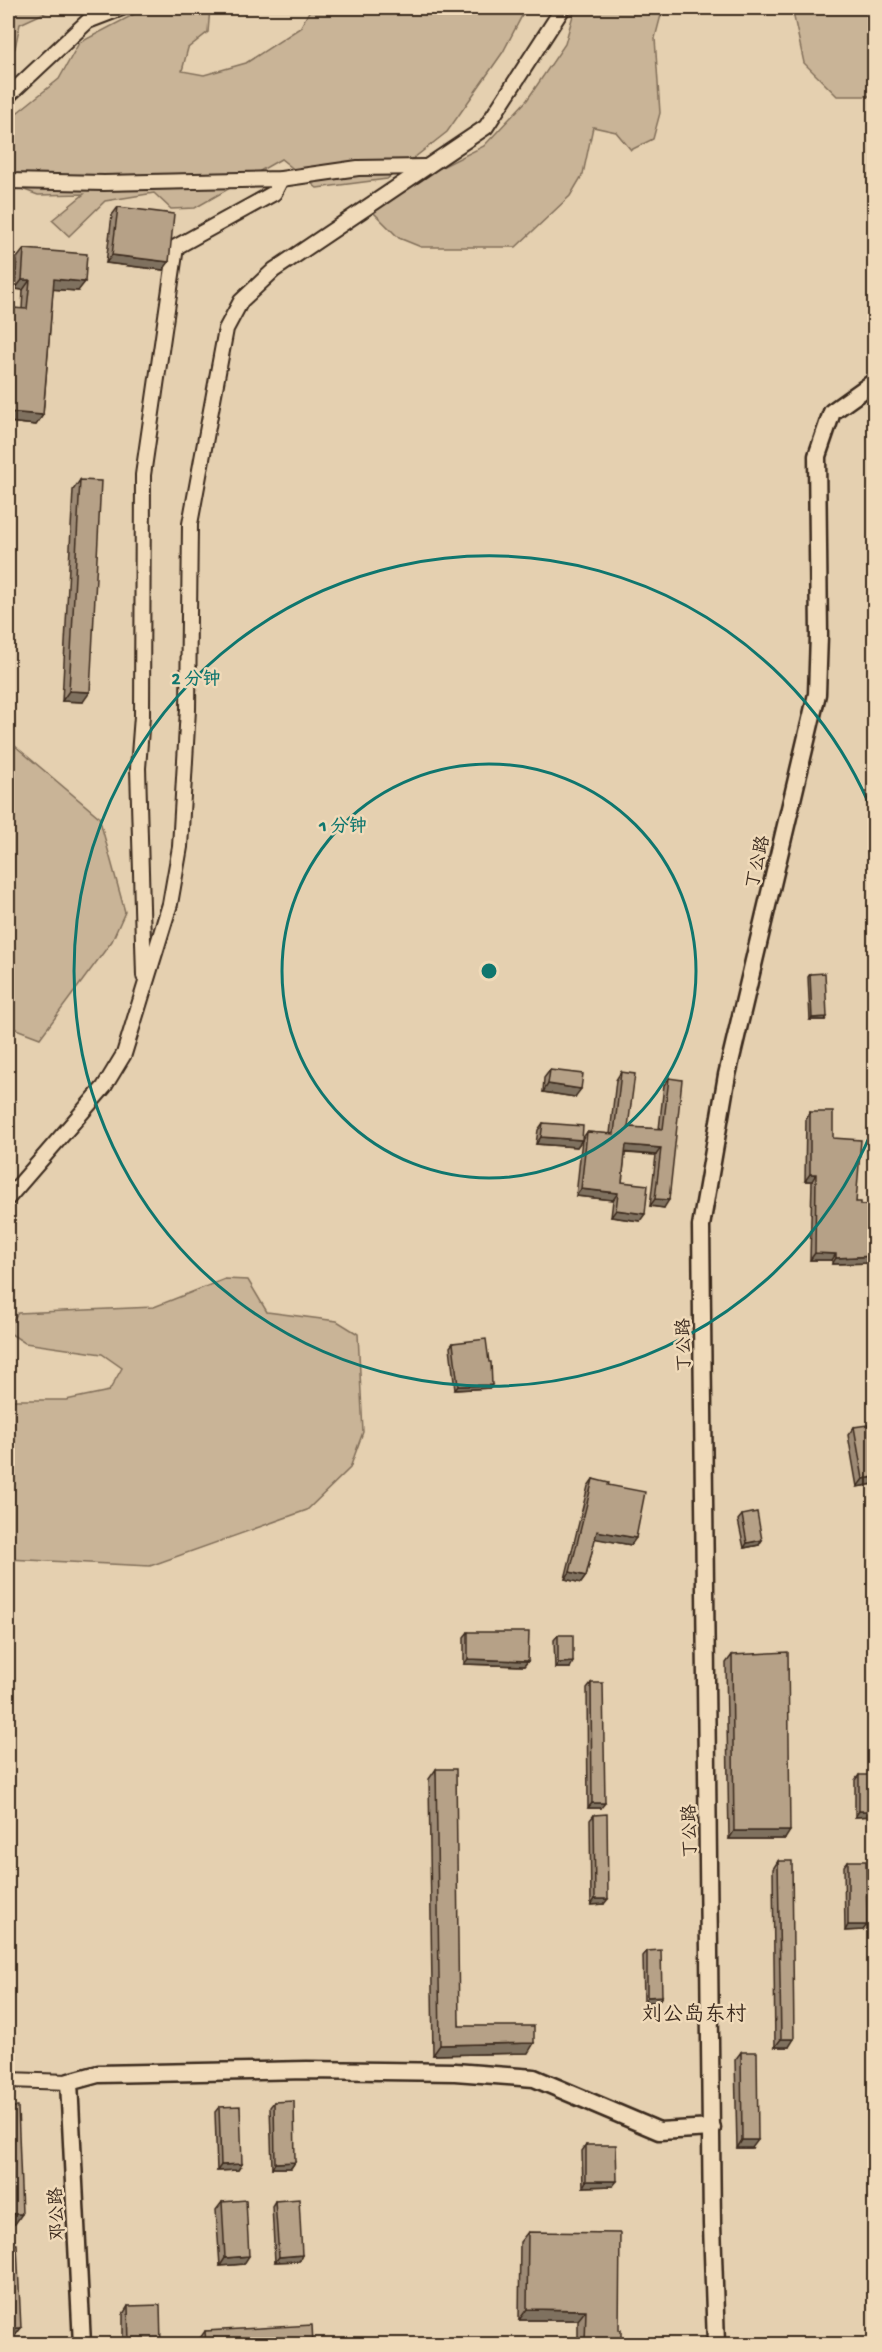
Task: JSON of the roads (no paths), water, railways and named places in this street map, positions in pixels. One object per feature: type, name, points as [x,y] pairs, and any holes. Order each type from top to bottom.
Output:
[{"type":"street","points":[[8,96],[88,21],[122,8]]},
{"type":"street","points":[[8,1198],[104,1087],[124,1053],[170,904],[180,847],[188,709],[190,524],[226,329],[241,301],[274,270],[486,127],[563,8]]},
{"type":"street","points":[[8,181],[104,183],[281,179],[358,168],[425,166]]},
{"type":"street","points":[[144,988],[138,768],[142,716],[142,475],[176,247],[274,193],[281,179]]},
{"type":"street","name":"丁公路","points":[[716,2344],[712,2224],[701,1226],[727,1075],[817,694],[819,635],[817,456],[832,412],[874,382]]},
{"type":"street","points":[[8,2080],[69,2082],[98,2074],[307,2070],[455,2072],[534,2078],[659,2131],[712,2128]]},
{"type":"street","name":"邓公路","points":[[69,2082],[82,2344]]},
{"type":"district","name":"刘公岛东村","points":[[694,2013]]}]
